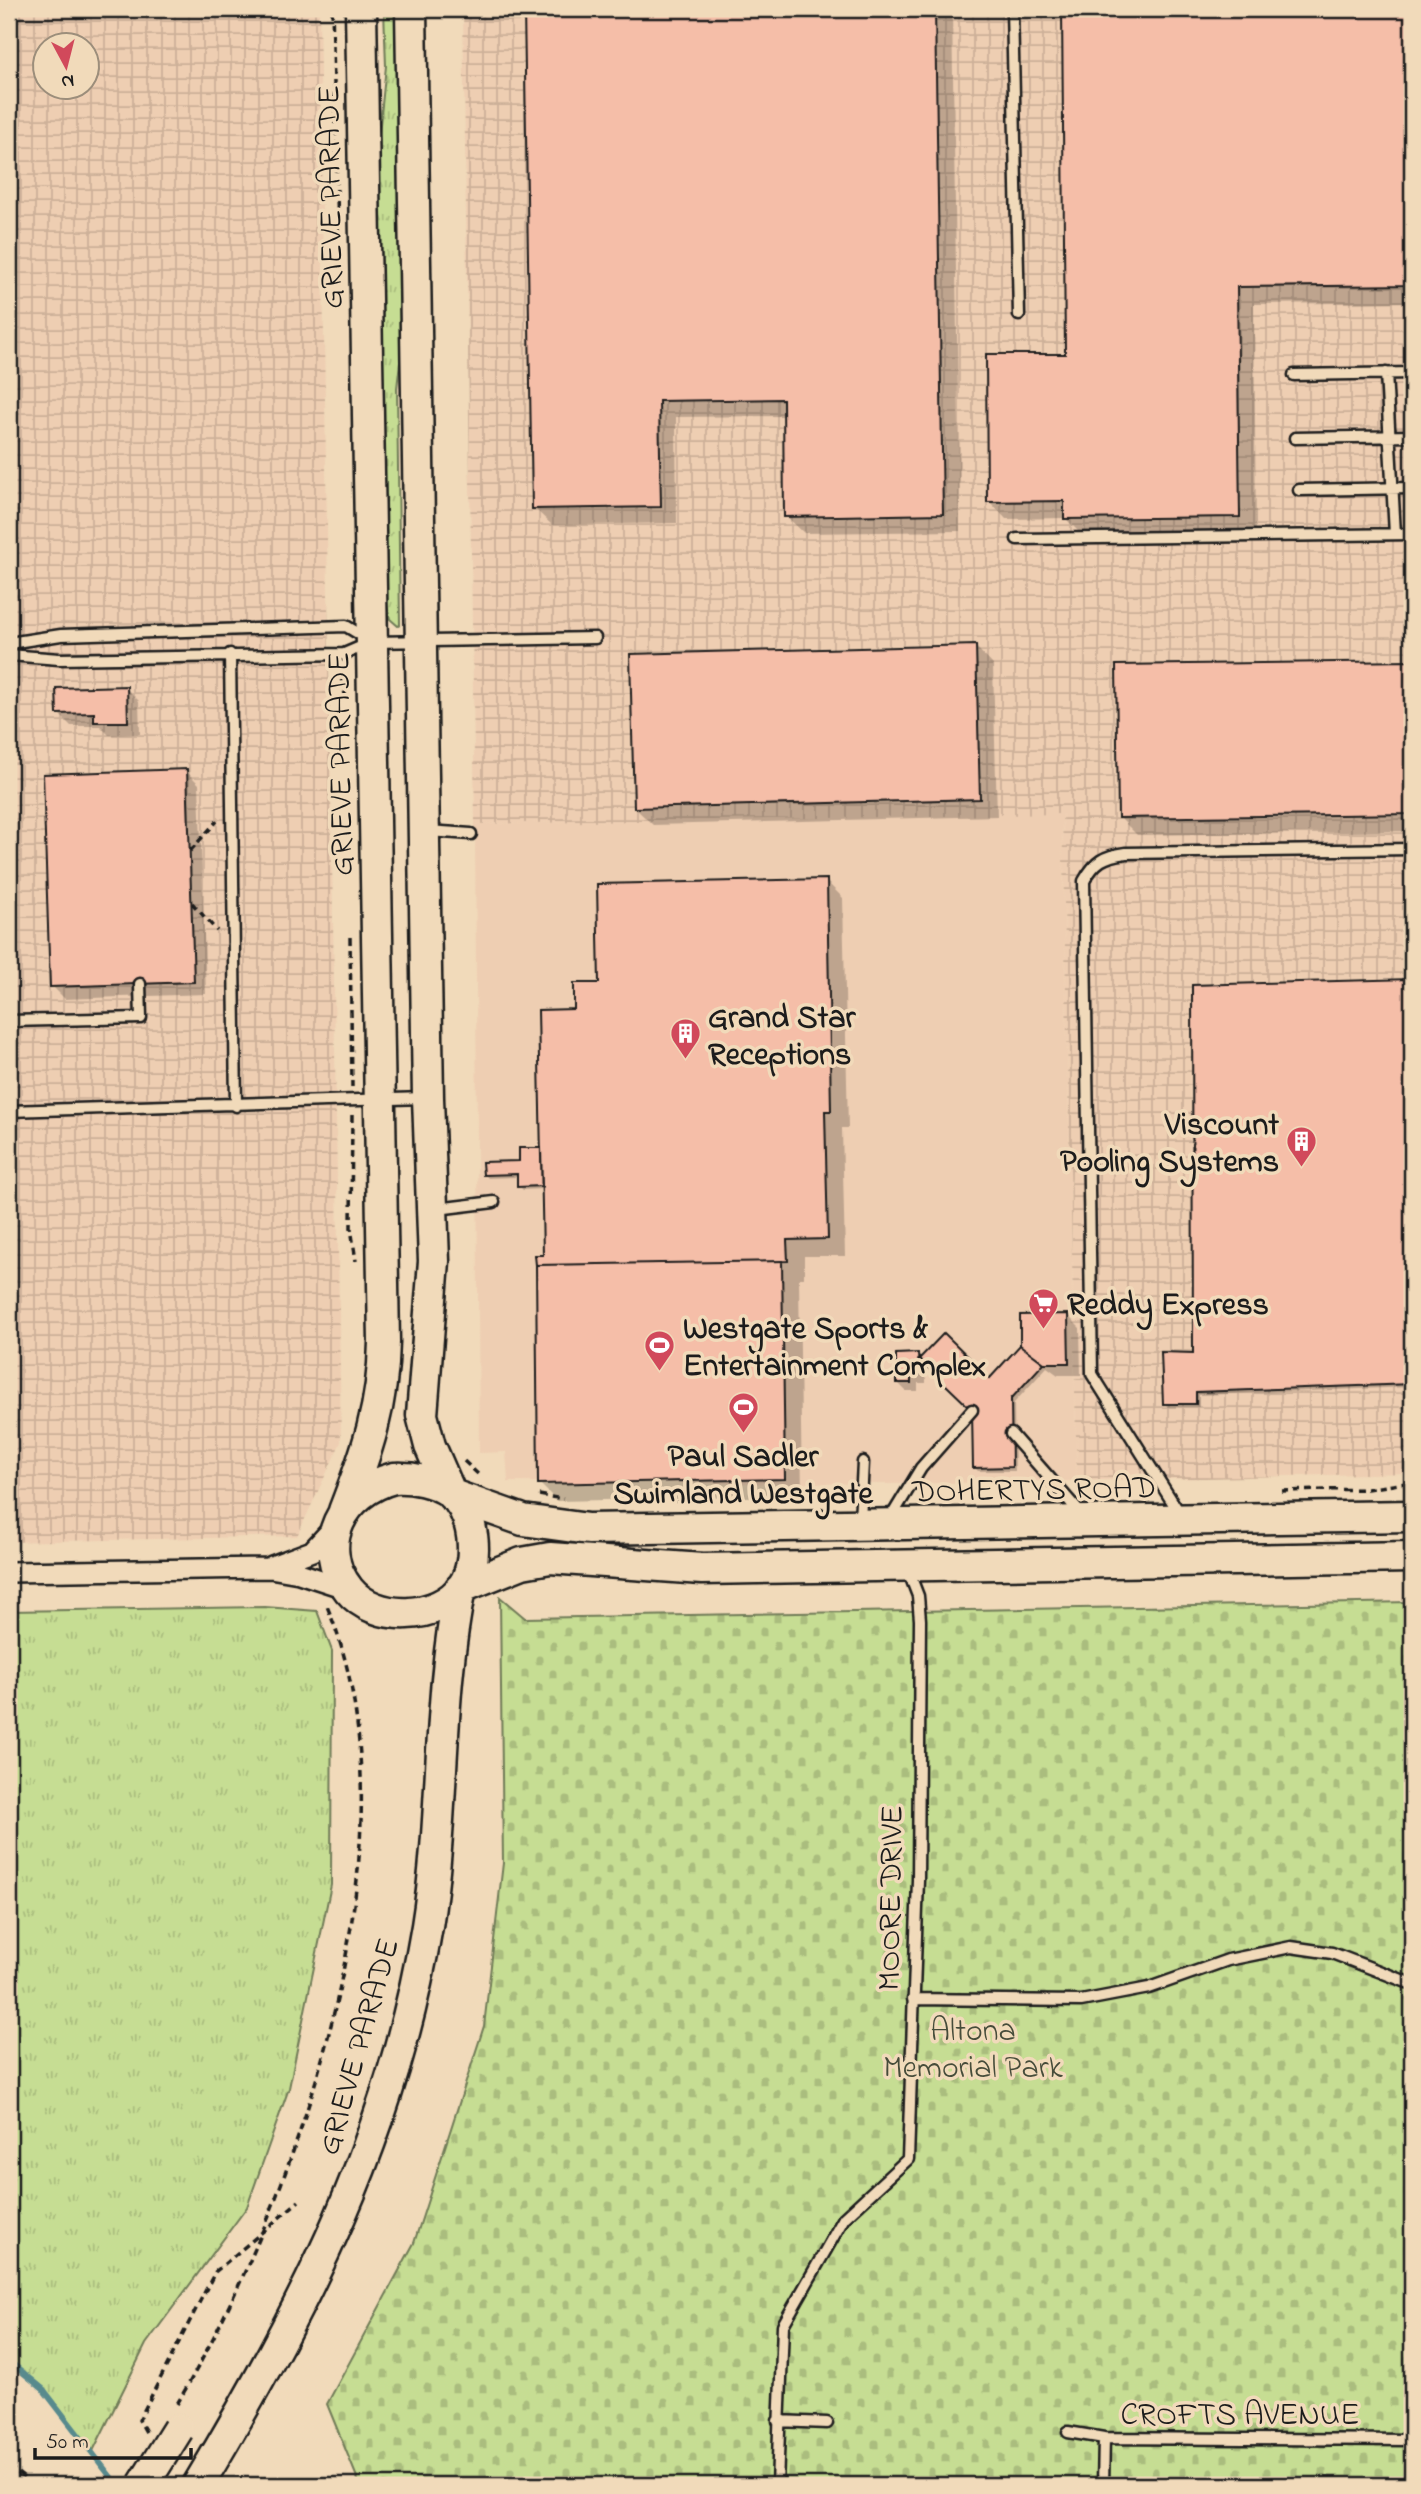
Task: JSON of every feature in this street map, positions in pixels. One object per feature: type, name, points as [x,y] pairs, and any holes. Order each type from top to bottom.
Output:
[{"type":"main road","name":"GRIEVE PARADE","points":[[342,1515],[372,1438],[383,1379],[365,1099],[373,642],[360,9]]},
{"type":"main road","points":[[411,9],[428,1098],[433,1209],[433,1286],[422,1415],[430,1446],[451,1493],[468,1519],[472,1538],[471,1563],[461,1588]]},
{"type":"main road","points":[[451,1493],[423,1480],[394,1478],[366,1488],[342,1515],[335,1550],[339,1570],[353,1593],[379,1610],[407,1613],[425,1610],[461,1588],[522,1563],[550,1558],[680,1569],[1412,1557]]},
{"type":"main road","name":"DOHERTYS ROAD","points":[[451,1493],[502,1514],[576,1528],[1412,1516]]},
{"type":"main road","name":"GRIEVE PARADE","points":[[201,2480],[304,2298],[350,2197],[376,2127],[414,1986],[426,1927],[436,1856],[450,1660],[461,1588]]},
{"type":"main road","points":[[144,2485],[176,2420]]},
{"type":"street","points":[[9,1572],[261,1568],[285,1564],[310,1553],[342,1515]]},
{"type":"street","points":[[261,1568],[314,1578],[353,1593]]},
{"type":"lane","points":[[1012,9],[1019,315]]},
{"type":"lane","points":[[1386,373],[1395,534]]},
{"type":"lane","points":[[1294,375],[1412,373]]},
{"type":"lane","points":[[1295,438],[1412,436]]},
{"type":"lane","points":[[1299,490],[1412,488]]},
{"type":"lane","points":[[1017,539],[1412,534]]},
{"type":"lane","points":[[9,643],[61,635],[346,626],[373,642]]},
{"type":"lane","points":[[9,655],[59,659],[344,654],[373,642],[595,638]]},
{"type":"lane","points":[[230,654],[236,1106]]},
{"type":"lane","points":[[424,831],[471,834]]},
{"type":"lane","points":[[1184,1520],[1092,1374],[1084,881],[1093,865],[1106,856],[1126,853],[1412,849]]},
{"type":"lane","points":[[9,1021],[141,1018],[140,984]]},
{"type":"lane","points":[[9,1111],[428,1098]]},
{"type":"lane","points":[[433,1209],[494,1202]]},
{"type":"lane","points":[[873,1525],[972,1410]]},
{"type":"lane","points":[[1011,1434],[1089,1522]]},
{"type":"lane","points":[[863,1462],[873,1525]]},
{"type":"lane","name":"MOORE DRIVE","points":[[777,2485],[783,2325],[844,2218],[908,2159],[920,1620],[916,1590],[905,1565]]},
{"type":"lane","points":[[913,1999],[1081,2001],[1149,1988],[1228,1959],[1291,1947],[1332,1953],[1412,1984]]},
{"type":"lane","points":[[778,2421],[827,2423]]},
{"type":"lane","name":"CROFTS AVENUE","points":[[1068,2432],[1104,2438],[1412,2440]]},
{"type":"lane","points":[[1103,2485],[1104,2438]]},
{"type":"path","points":[[190,851],[213,828],[230,794]]},
{"type":"path","points":[[191,903],[211,920],[233,957]]},
{"type":"path","points":[[356,1267],[351,1228],[365,1099]]},
{"type":"path","points":[[460,1457],[484,1480]]},
{"type":"path","points":[[176,2420],[218,2333],[286,2171],[322,2060],[345,1951],[357,1859],[360,1735],[355,1698],[343,1651],[314,1578]]},
{"type":"path","points":[[151,2442],[139,2420],[215,2272],[299,2202]]},
{"type":"path","points":[[9,2466],[33,2485]]},
{"type":"shaded area","points":[[9,9],[319,9],[341,1442],[297,1536],[9,1542]]},
{"type":"shaded area","points":[[463,9],[1412,9],[1412,1473],[1077,1481],[1062,814],[475,824]]},
{"type":"shaded area","points":[[987,813],[1062,814],[1077,1481],[884,1484],[508,1482],[506,1452],[479,1453],[475,824]]},
{"type":"green space","points":[[384,9],[400,9],[407,302],[397,388],[398,626],[390,619],[386,601],[377,154],[386,66]]},
{"type":"green space","name":"Altona Memorial Park","points":[[500,1597],[525,1618],[1412,1602],[1412,2485],[360,2485],[327,2404],[414,2243],[484,2026],[503,1863]]},
{"type":"green space","points":[[265,1607],[317,1611],[332,1651],[331,1885],[289,2088],[247,2207],[146,2344],[92,2453],[43,2389],[9,2361],[9,1611]]},
{"type":"building","points":[[524,9],[935,9],[943,514],[784,517],[783,399],[659,401],[661,507],[532,509]]},
{"type":"building","points":[[1062,9],[1412,9],[1412,285],[1237,287],[1240,517],[1064,519],[1064,501],[987,502],[986,354],[1065,354]]},
{"type":"building","points":[[976,645],[980,799],[634,808],[630,654]]},
{"type":"building","points":[[1412,661],[1412,814],[1118,818],[1116,665]]},
{"type":"building","points":[[127,686],[128,722],[94,722],[94,713],[57,714],[56,688]]},
{"type":"building","points":[[187,769],[194,982],[50,987],[43,774]]},
{"type":"building","name":"Grand Star Receptions","points":[[827,879],[831,1111],[825,1111],[828,1239],[787,1240],[788,1261],[536,1265],[535,1255],[543,1255],[538,1010],[574,1009],[574,983],[599,983],[597,884]]},
{"type":"building","name":"Viscount Pooling Systems","points":[[1412,979],[1412,1384],[1196,1392],[1196,1404],[1163,1404],[1161,1352],[1193,1353],[1192,985]]},
{"type":"building","points":[[519,1148],[541,1148],[542,1186],[517,1187],[517,1174],[483,1175],[482,1162],[519,1161]]},
{"type":"building","name":"Westgate Sports & Entertainment Complex","points":[[782,1261],[785,1479],[538,1484],[536,1265]]},
{"type":"building","name":"Reddy Express","points":[[1068,1314],[1069,1363],[1044,1363],[1020,1345],[1020,1315]]},
{"type":"building","points":[[944,1333],[990,1378],[1020,1345],[1044,1363],[1011,1399],[1012,1467],[973,1468],[972,1410],[919,1359]]},
{"type":"building","points":[[918,1353],[919,1375],[911,1376],[911,1383],[896,1383],[896,1354]]},
{"type":"waterway","points":[[9,2361],[43,2389],[117,2485]]},
{"type":"place","name":"Grand Star Receptions","points":[[685,1061]]},
{"type":"place","name":"Viscount Pooling Systems","points":[[1302,1168]]},
{"type":"place","name":"Reddy Express","points":[[1044,1330]]},
{"type":"place","name":"Westgate Sports & Entertainment Complex","points":[[660,1372]]},
{"type":"place","name":"Paul Sadler Swimland Westgate","points":[[743,1435]]}]
